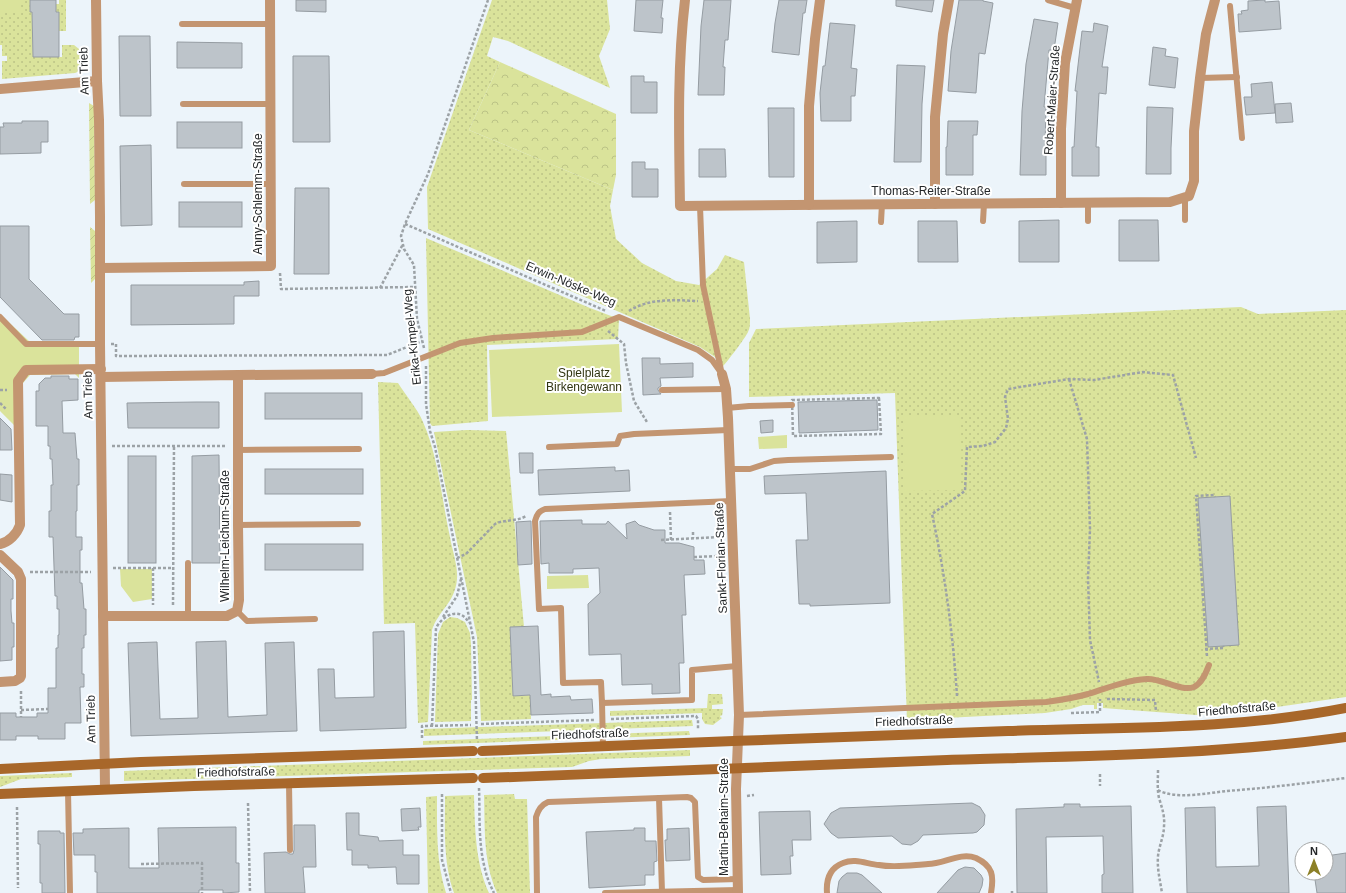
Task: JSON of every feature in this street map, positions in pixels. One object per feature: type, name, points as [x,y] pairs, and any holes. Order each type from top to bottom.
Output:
[{"type":"main road","name":"Friedhofstraße","points":[[0,769],[1010,730],[1164,727],[1262,720],[1346,708]]},
{"type":"main road","name":"Friedhofstraße","points":[[0,794],[68,790],[289,783],[478,779],[736,768],[1165,753],[1259,746],[1346,737]]},
{"type":"street","name":"Am Trieb","points":[[96,0],[99,120],[105,789]]},
{"type":"street","name":"Anny-Schlemm-Straße","points":[[100,268],[271,266],[270,0]]},
{"type":"street","name":"Thomas-Reiter-Straße","points":[[685,0],[680,54],[679,94],[680,206],[1170,202],[1185,197]]},
{"type":"street","points":[[809,205],[809,106],[820,0]]},
{"type":"street","points":[[935,204],[935,117],[943,34],[949,0]]},
{"type":"street","points":[[1185,197],[1189,196],[1194,182],[1194,130],[1206,34],[1214,0]]},
{"type":"street","name":"Robert-Maier-Straße","points":[[1061,203],[1061,129],[1065,63],[1076,4]]},
{"type":"street","points":[[0,89],[97,81]]},
{"type":"street","points":[[0,544],[7,542],[18,530],[20,525],[18,381],[26,370],[101,373],[238,375],[372,374]]},
{"type":"street","name":"Sankt-Florian-Straße","points":[[722,374],[726,389],[732,501],[739,715],[738,741]]},
{"type":"street","name":"Wilhelm-Leichum-Straße","points":[[103,616],[227,616],[237,611],[239,600],[238,375]]},
{"type":"street","points":[[0,555],[18,572],[21,579],[20,678],[15,681],[0,682]]},
{"type":"street","name":"Martin-Behaim-Straße","points":[[738,741],[736,768],[738,887]]},
{"type":"lane","points":[[1048,0],[1076,4]]},
{"type":"lane","points":[[1230,6],[1242,138]]},
{"type":"lane","points":[[182,24],[270,24]]},
{"type":"lane","points":[[1200,78],[1237,78]]},
{"type":"lane","points":[[183,104],[270,104]]},
{"type":"lane","points":[[184,184],[270,184]]},
{"type":"lane","points":[[1185,197],[1185,220]]},
{"type":"lane","points":[[1088,203],[1088,221]]},
{"type":"lane","points":[[881,222],[882,204]]},
{"type":"lane","points":[[983,221],[984,204]]},
{"type":"lane","points":[[700,206],[703,285],[722,374]]},
{"type":"lane","points":[[0,317],[26,344],[100,344]]},
{"type":"lane","points":[[372,374],[384,373],[460,343],[493,338],[582,332],[620,317]]},
{"type":"lane","name":"Erwin-Nöske-Weg","points":[[620,317],[698,350],[712,360],[722,374]]},
{"type":"lane","points":[[662,390],[726,389]]},
{"type":"lane","points":[[727,408],[792,405]]},
{"type":"lane","points":[[548,447],[617,444],[620,436],[634,434],[728,430]]},
{"type":"lane","points":[[238,448],[359,449]]},
{"type":"lane","points":[[730,468],[750,469],[774,461],[788,460],[891,457]]},
{"type":"lane","points":[[603,746],[601,682],[563,683],[561,608],[539,609],[536,515],[545,509],[732,501]]},
{"type":"lane","points":[[238,525],[358,524]]},
{"type":"lane","points":[[188,563],[188,616]]},
{"type":"lane","points":[[237,611],[247,621],[315,619]]},
{"type":"lane","points":[[739,715],[1046,702],[1069,699],[1124,683],[1145,679],[1160,680],[1186,689],[1198,684],[1206,673],[1209,665]]},
{"type":"lane","points":[[602,703],[692,700],[692,670],[737,666]]},
{"type":"lane","points":[[289,783],[290,850]]},
{"type":"lane","points":[[68,790],[70,893]]},
{"type":"lane","points":[[536,893],[536,817],[538,810],[542,805],[548,802],[687,797],[691,798],[695,802],[698,877],[703,880],[738,887]]},
{"type":"lane","points":[[659,798],[662,892]]},
{"type":"lane","points":[[827,893],[828,877],[844,862],[861,862],[880,866],[936,864],[960,856],[968,856],[984,863],[993,874],[991,893]]},
{"type":"lane","points":[[605,893],[662,892],[738,887]]},
{"type":"path","points":[[380,288],[403,244],[401,236],[405,224],[428,174],[488,0]]},
{"type":"path","name":"Erwin-Nöske-Weg","points":[[405,224],[620,317]]},
{"type":"path","name":"Erika-Kimpel-Weg","points":[[403,244],[404,249],[414,265],[417,319],[425,356],[426,404],[430,430],[435,447],[474,642],[477,750]]},
{"type":"path","points":[[271,266],[280,271],[281,289],[415,287]]},
{"type":"path","points":[[620,317],[637,306],[666,300],[706,302]]},
{"type":"path","points":[[601,325],[624,344],[626,363],[634,401],[647,422]]},
{"type":"path","points":[[100,344],[116,344],[116,356],[379,355],[387,354],[422,341]]},
{"type":"path","points":[[958,706],[950,616],[941,554],[932,514],[965,491],[967,447],[983,446],[995,442],[1006,428],[1008,419],[1005,397],[1008,389],[1069,379],[1094,380],[1143,372],[1173,375],[1196,458]]},
{"type":"path","points":[[1069,379],[1087,439],[1090,528],[1088,578],[1090,640],[1100,690]]},
{"type":"path","points":[[880,398],[880,434],[793,436],[792,405],[792,400],[880,398]]},
{"type":"path","points":[[112,446],[238,448]]},
{"type":"path","points":[[173,616],[174,446]]},
{"type":"path","points":[[1209,665],[1205,648],[1196,496],[1214,495],[1214,497]]},
{"type":"path","points":[[670,503],[671,540]]},
{"type":"path","points":[[457,558],[466,554],[495,524],[519,520],[535,509],[540,511]]},
{"type":"path","points":[[693,532],[693,538]]},
{"type":"path","points":[[661,540],[719,537]]},
{"type":"path","points":[[694,557],[720,556]]},
{"type":"path","points":[[113,568],[173,568]]},
{"type":"path","points":[[152,568],[152,616]]},
{"type":"path","points":[[18,572],[102,572]]},
{"type":"path","points":[[432,726],[436,628],[440,620],[455,601],[459,591],[461,578]]},
{"type":"path","points":[[440,620],[448,615],[457,614],[468,620],[471,627]]},
{"type":"path","points":[[1205,648],[1224,648],[1224,646]]},
{"type":"path","points":[[20,678],[21,717]]},
{"type":"path","points":[[1092,699],[1155,700],[1156,712]]},
{"type":"path","points":[[1071,713],[1100,712],[1100,703]]},
{"type":"path","points":[[21,710],[48,710]]},
{"type":"path","points":[[422,738],[422,726],[471,724]]},
{"type":"path","points":[[1158,770],[1159,799],[1163,809],[1164,820],[1157,865],[1162,893]]},
{"type":"path","points":[[1100,774],[1100,786]]},
{"type":"path","points":[[1158,790],[1164,793],[1185,795],[1259,789],[1346,778]]},
{"type":"path","points":[[478,779],[483,862],[487,878],[494,893]]},
{"type":"path","points":[[442,794],[442,860],[451,893]]},
{"type":"path","points":[[248,803],[250,893]]},
{"type":"path","points":[[17,808],[18,888]]},
{"type":"path","points":[[141,864],[202,863],[202,893]]},
{"type":"green space","points":[[0,0],[19,0],[19,13],[0,13]]},
{"type":"green space","points":[[10,0],[30,0],[30,12],[32,12],[33,57],[62,57],[62,45],[74,45],[84,53],[83,68],[75,73],[2,79],[2,61],[7,61],[7,56],[2,56],[2,45],[0,45],[0,2]]},
{"type":"green space","points":[[59,0],[66,0],[66,31],[59,31],[59,12],[56,12],[56,4],[59,4]]},
{"type":"green space","points":[[492,0],[607,0],[610,29],[599,56],[610,88],[508,41],[493,37],[487,56],[500,62],[469,130],[613,190],[610,206],[616,239],[642,263],[676,281],[699,285],[717,269],[725,255],[744,262],[750,327],[744,339],[722,367],[715,357],[700,347],[428,229],[427,187]]},
{"type":"green space","points":[[500,62],[616,114],[616,175],[613,190],[469,130]]},
{"type":"green space","points":[[89,103],[94,106],[95,200],[90,204]]},
{"type":"green space","points":[[90,227],[95,231],[95,279],[91,283]]},
{"type":"green space","points":[[426,238],[619,319],[618,339],[487,345],[488,421],[432,426],[430,423]]},
{"type":"green space","points":[[1241,307],[1258,314],[1346,310],[1346,697],[1257,710],[1196,715],[1103,708],[1103,703],[1097,703],[1097,709],[1094,709],[1094,705],[1083,705],[1071,709],[1045,713],[907,720],[895,393],[749,397],[749,343],[756,329]]},
{"type":"green space","points":[[0,314],[30,342],[79,342],[79,378],[75,374],[30,375],[23,383],[15,426],[0,411]]},
{"type":"green space","name":"Spielplatz Birkengewann","points":[[619,344],[622,412],[492,417],[489,350]]},
{"type":"green space","points":[[378,382],[398,383],[421,417],[436,463],[457,568],[456,587],[450,601],[438,617],[432,630],[428,722],[418,723],[415,623],[384,624]]},
{"type":"green space","points":[[959,415],[961,490],[905,491],[903,416]]},
{"type":"green space","points":[[467,430],[506,431],[524,627],[510,628],[513,696],[530,695],[531,719],[481,721],[477,637],[434,432]]},
{"type":"green space","points":[[787,435],[787,448],[759,449],[758,437]]},
{"type":"green space","points":[[120,569],[152,569],[152,599],[133,602],[121,586]]},
{"type":"green space","points":[[588,575],[589,588],[547,589],[547,576]]},
{"type":"green space","points":[[450,617],[457,618],[465,622],[470,633],[472,700],[471,721],[435,722],[438,634],[443,622]]},
{"type":"green space","points":[[708,694],[722,694],[723,704],[712,705],[712,709],[723,709],[722,716],[721,715],[720,717],[722,718],[713,725],[705,724],[702,719],[702,713],[610,716],[610,711],[707,708]]},
{"type":"green space","points":[[692,720],[693,726],[424,736],[424,729]]},
{"type":"green space","points":[[689,731],[690,735],[423,745],[423,741]]},
{"type":"green space","points":[[690,750],[690,756],[601,759],[589,761],[572,767],[124,781],[124,771]]},
{"type":"green space","points":[[72,773],[72,777],[21,779],[0,787],[0,776]]},
{"type":"green space","points":[[514,794],[515,799],[527,799],[530,893],[497,893],[492,881],[487,857],[484,795]]},
{"type":"green space","points":[[474,795],[475,832],[478,857],[484,881],[489,893],[454,893],[450,881],[446,857],[445,796]]},
{"type":"green space","points":[[437,796],[437,833],[440,869],[446,893],[428,893],[426,797]]},
{"type":"building","points":[[30,0],[56,0],[56,12],[59,12],[59,57],[33,57],[32,12],[30,12]]},
{"type":"building","points":[[296,0],[326,0],[326,12],[296,11]]},
{"type":"building","points":[[636,0],[663,0],[661,18],[663,18],[662,33],[634,31]]},
{"type":"building","points":[[704,0],[731,0],[728,40],[725,40],[723,67],[725,67],[724,95],[698,95],[701,26]]},
{"type":"building","points":[[779,0],[807,0],[805,13],[803,13],[799,55],[772,52]]},
{"type":"building","points":[[896,0],[934,0],[932,12],[896,6]]},
{"type":"building","points":[[959,0],[983,0],[993,3],[985,54],[979,53],[976,93],[948,91],[951,51]]},
{"type":"building","points":[[1265,0],[1265,2],[1279,1],[1281,29],[1239,32],[1238,14],[1242,14],[1241,11],[1248,10],[1248,1]]},
{"type":"building","points":[[1034,19],[1058,23],[1054,50],[1049,50],[1044,107],[1046,107],[1046,175],[1020,175],[1022,111],[1026,64]]},
{"type":"building","points":[[830,23],[855,25],[851,68],[857,69],[855,96],[851,96],[851,121],[821,121],[820,93]]},
{"type":"building","points":[[1094,23],[1108,26],[1102,67],[1108,67],[1106,94],[1099,93],[1096,147],[1099,147],[1099,176],[1072,176],[1072,147],[1074,147],[1077,91],[1075,91],[1082,31],[1093,32]]},
{"type":"building","points":[[119,36],[150,36],[151,116],[120,116]]},
{"type":"building","points":[[177,42],[242,43],[242,68],[177,68]]},
{"type":"building","points":[[1153,47],[1166,49],[1165,56],[1178,58],[1175,88],[1149,85]]},
{"type":"building","points":[[293,56],[329,56],[330,142],[293,142]]},
{"type":"building","points":[[897,65],[925,66],[922,104],[921,162],[894,162]]},
{"type":"building","points":[[631,76],[644,76],[644,82],[657,82],[657,113],[631,113]]},
{"type":"building","points":[[1272,82],[1275,113],[1246,115],[1244,97],[1252,97],[1251,84]]},
{"type":"building","points":[[1291,103],[1293,122],[1276,123],[1275,104]]},
{"type":"building","points":[[1147,107],[1173,108],[1171,174],[1146,174]]},
{"type":"building","points":[[768,108],[794,108],[794,177],[769,177]]},
{"type":"building","points":[[22,121],[48,121],[48,142],[41,142],[41,153],[0,154],[0,127],[4,127],[3,123],[22,123]]},
{"type":"building","points":[[948,121],[978,121],[977,135],[973,135],[973,175],[946,175]]},
{"type":"building","points":[[177,122],[242,122],[242,148],[177,148]]},
{"type":"building","points":[[151,145],[152,225],[121,226],[120,146]]},
{"type":"building","points":[[699,149],[725,149],[726,177],[699,177]]},
{"type":"building","points":[[632,162],[645,162],[645,169],[658,169],[658,197],[632,197]]},
{"type":"building","points":[[295,188],[329,188],[329,274],[294,274]]},
{"type":"building","points":[[179,202],[242,202],[242,227],[179,227]]},
{"type":"building","points":[[1059,220],[1059,262],[1019,262],[1019,221]]},
{"type":"building","points":[[1119,220],[1158,220],[1159,261],[1119,261]]},
{"type":"building","points":[[857,221],[857,262],[817,263],[817,222]]},
{"type":"building","points":[[918,221],[957,221],[958,262],[918,262]]},
{"type":"building","points":[[0,226],[29,226],[29,279],[64,314],[79,314],[79,337],[75,337],[74,340],[42,340],[0,297]]},
{"type":"building","points":[[259,281],[259,296],[234,296],[234,324],[131,325],[131,285],[244,285],[244,282]]},
{"type":"building","points":[[642,358],[660,358],[660,364],[693,363],[693,377],[660,378],[661,386],[658,390],[661,394],[643,395]]},
{"type":"building","points":[[51,376],[69,376],[69,379],[78,379],[78,400],[62,401],[63,433],[75,433],[77,459],[79,459],[76,537],[82,537],[82,550],[80,550],[80,583],[82,583],[84,609],[86,609],[86,635],[84,635],[84,648],[82,648],[82,674],[84,674],[84,687],[80,687],[81,723],[65,723],[65,739],[38,739],[38,736],[16,736],[16,740],[0,740],[0,713],[16,713],[16,717],[37,717],[37,713],[48,713],[48,688],[56,688],[56,648],[58,648],[59,635],[59,609],[57,609],[57,596],[55,596],[53,537],[49,537],[51,485],[53,485],[52,459],[50,459],[50,446],[48,446],[48,426],[36,426],[36,391],[39,391],[39,384],[45,378],[51,378]]},
{"type":"building","points":[[265,393],[362,393],[362,419],[265,419]]},
{"type":"building","points":[[877,400],[878,430],[799,433],[798,402]]},
{"type":"building","points":[[219,402],[219,428],[128,428],[127,403]]},
{"type":"building","points":[[0,418],[11,429],[12,450],[0,450]]},
{"type":"building","points":[[773,420],[773,432],[761,433],[760,421]]},
{"type":"building","points":[[519,453],[533,453],[533,473],[520,473]]},
{"type":"building","points":[[219,455],[220,563],[192,563],[192,456]]},
{"type":"building","points":[[128,456],[156,456],[156,563],[128,563]]},
{"type":"building","points":[[615,467],[615,471],[629,470],[630,491],[539,495],[538,470]]},
{"type":"building","points":[[265,469],[363,469],[363,494],[265,494]]},
{"type":"building","points":[[886,471],[890,603],[810,606],[810,604],[799,604],[796,540],[808,540],[806,493],[765,494],[764,476]]},
{"type":"building","points":[[0,474],[12,475],[12,502],[0,500]]},
{"type":"building","points":[[1230,496],[1239,645],[1208,647],[1198,498]]},
{"type":"building","points":[[582,520],[582,524],[606,524],[608,521],[627,539],[626,524],[635,521],[639,525],[654,530],[665,530],[665,543],[679,543],[694,547],[694,560],[704,560],[705,574],[684,575],[686,615],[682,615],[684,663],[679,663],[680,693],[652,694],[652,684],[622,685],[621,654],[589,655],[588,604],[600,593],[599,568],[573,569],[573,573],[549,573],[549,563],[541,564],[540,521]]},
{"type":"building","points":[[531,521],[532,564],[518,565],[516,522]]},
{"type":"building","points":[[265,544],[363,544],[363,570],[265,570]]},
{"type":"building","points":[[0,567],[13,580],[13,599],[11,599],[11,611],[12,623],[14,623],[14,647],[12,647],[12,660],[0,661]]},
{"type":"building","points":[[538,626],[541,695],[551,694],[551,697],[570,696],[571,700],[592,699],[593,713],[531,715],[530,695],[513,696],[510,627]]},
{"type":"building","points":[[404,631],[406,728],[320,731],[318,669],[334,669],[335,698],[374,697],[373,632]]},
{"type":"building","points":[[226,641],[228,717],[267,715],[265,643],[294,642],[297,731],[131,736],[128,643],[157,642],[160,719],[198,718],[196,642]]},
{"type":"building","points":[[972,803],[980,807],[985,815],[984,825],[977,832],[923,835],[918,841],[911,845],[902,844],[892,836],[838,838],[831,833],[824,824],[831,813],[840,808]]},
{"type":"building","points":[[1064,804],[1080,804],[1080,807],[1131,806],[1133,893],[1102,893],[1102,875],[1104,874],[1103,836],[1046,837],[1047,893],[1017,893],[1016,809],[1064,807]]},
{"type":"building","points":[[1286,806],[1289,893],[1187,893],[1185,808],[1215,807],[1216,867],[1259,866],[1257,807]]},
{"type":"building","points":[[420,808],[421,827],[418,827],[419,830],[402,831],[401,809]]},
{"type":"building","points":[[810,811],[811,840],[792,840],[793,856],[790,856],[791,874],[761,875],[759,812]]},
{"type":"building","points":[[346,813],[359,813],[359,835],[378,837],[379,841],[403,840],[403,855],[419,855],[419,884],[397,884],[396,867],[368,868],[368,865],[352,865],[352,850],[347,850]]},
{"type":"building","points":[[294,825],[315,825],[316,867],[303,867],[305,893],[265,893],[264,853],[286,852],[293,854]]},
{"type":"building","points":[[236,827],[236,863],[239,863],[239,892],[223,893],[223,890],[199,890],[199,893],[97,893],[95,855],[74,855],[73,833],[83,833],[83,829],[129,828],[129,868],[159,868],[158,828]]},
{"type":"building","points":[[634,828],[645,828],[645,841],[656,841],[657,861],[654,862],[654,875],[645,875],[645,885],[589,888],[586,832],[634,830]]},
{"type":"building","points":[[689,828],[690,860],[666,861],[665,840],[667,840],[667,829]]},
{"type":"building","points":[[38,831],[60,831],[60,833],[64,833],[65,893],[42,893],[42,883],[40,883],[40,844],[38,844]]},
{"type":"building","points":[[1346,853],[1346,893],[1317,893],[1315,881],[1334,881],[1334,855]]},
{"type":"building","points":[[965,867],[974,868],[981,875],[983,879],[979,893],[937,893],[958,870]]},
{"type":"building","points":[[847,873],[857,873],[862,875],[882,893],[837,893],[839,881]]}]
